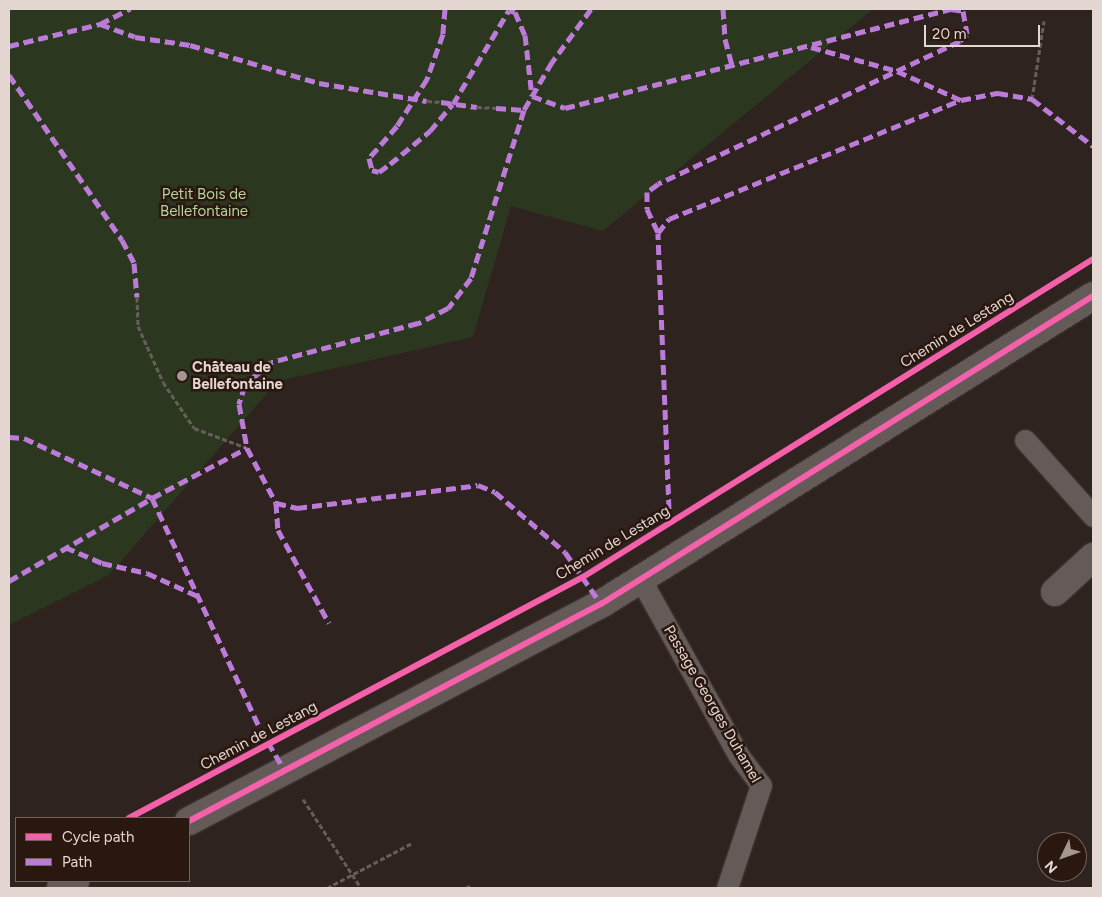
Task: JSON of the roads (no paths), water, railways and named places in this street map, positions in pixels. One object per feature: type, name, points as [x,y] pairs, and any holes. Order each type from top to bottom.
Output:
[{"type":"street","points":[[190,820],[641,580],[1093,296]]},
{"type":"street","points":[[1055,592],[1093,557]]},
{"type":"street","points":[[61,888],[73,882]]},
{"type":"lane","points":[[1025,440],[1093,516]]},
{"type":"lane","name":"Passage Georges Duhamel","points":[[641,580],[739,756],[762,785],[726,888]]},
{"type":"place","name":"Château de Bellefontaine","points":[[182,376]]},
{"type":"park label","name":"Petit Bois de Bellefontaine","points":[[204,202]]}]
